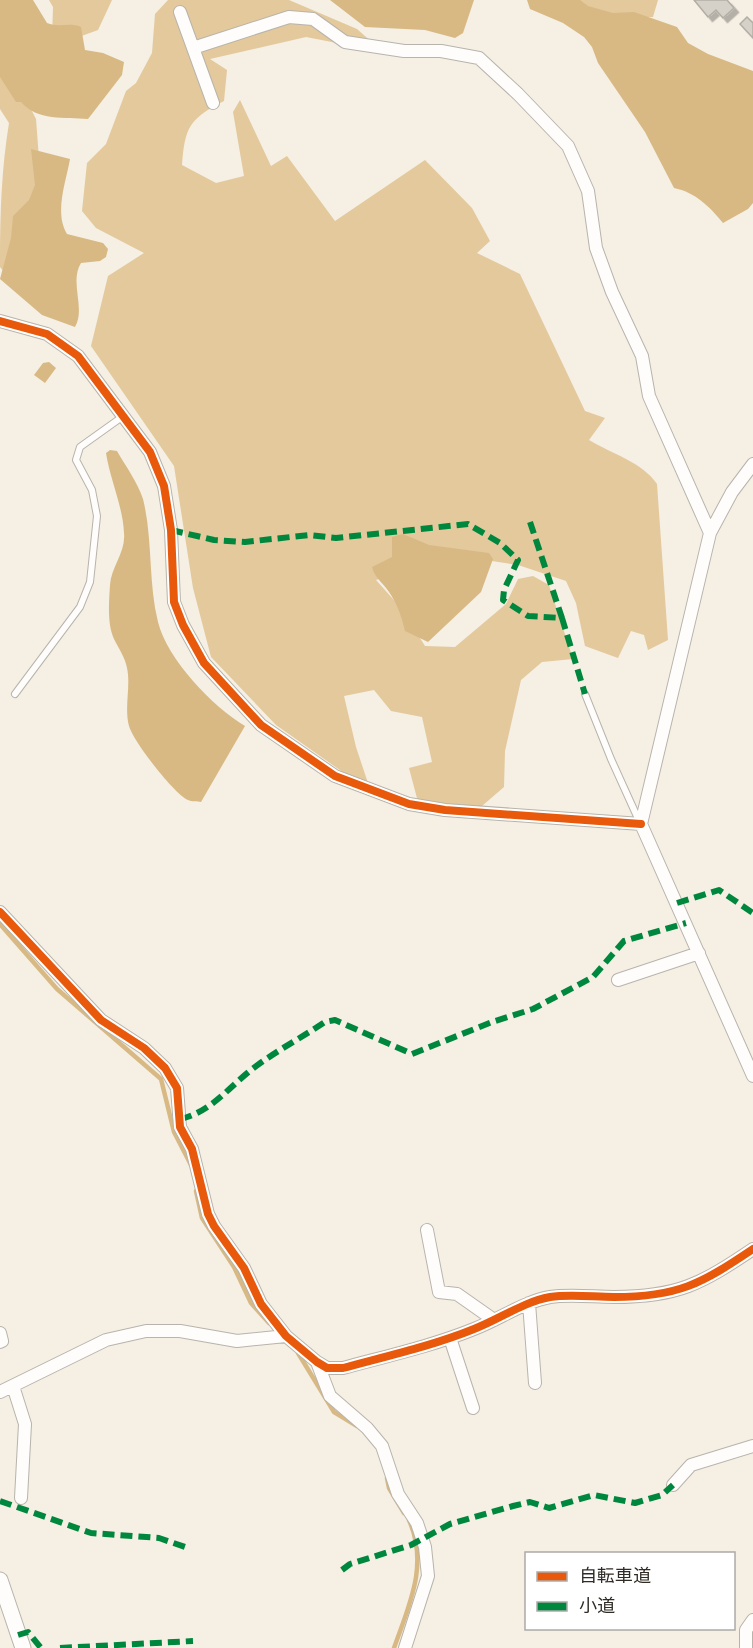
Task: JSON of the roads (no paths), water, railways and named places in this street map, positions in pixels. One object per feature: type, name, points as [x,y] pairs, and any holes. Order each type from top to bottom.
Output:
[{"type":"street","points":[[180,12],[213,103]]},
{"type":"street","points":[[193,48],[289,17],[313,19],[345,42],[404,51],[441,51],[479,58],[518,94],[568,146],[588,191],[596,248],[612,292],[642,356],[649,396],[710,533]]},
{"type":"street","points":[[0,321],[47,334],[78,356],[150,452],[164,486],[171,530],[174,602],[183,625],[204,663],[261,725],[335,776],[409,804],[445,810],[640,824]]},
{"type":"street","points":[[753,464],[732,492],[710,533],[640,824],[753,1076]]},
{"type":"street","points":[[0,912],[101,1020],[144,1048],[165,1068],[177,1088],[180,1127],[192,1149],[208,1214],[244,1268],[261,1304],[286,1336],[316,1362],[327,1368],[343,1368],[450,1338],[529,1303],[551,1297],[640,1297],[672,1293],[722,1271],[753,1249]]},
{"type":"street","points":[[618,980],[699,953]]},
{"type":"street","points":[[427,1230],[439,1292],[457,1294],[494,1320]]},
{"type":"street","points":[[529,1303],[535,1383]]},
{"type":"street","points":[[0,1392],[106,1340],[146,1331],[180,1331],[237,1341],[286,1336]]},
{"type":"street","points":[[0,1333],[2,1341],[0,1342]]},
{"type":"street","points":[[450,1338],[473,1408]]},
{"type":"street","points":[[316,1362],[330,1396],[367,1428],[382,1446],[398,1494],[417,1523],[423,1540],[428,1576],[405,1648]]},
{"type":"street","points":[[13,1386],[25,1424],[21,1498]]},
{"type":"street","points":[[673,1485],[691,1465],[753,1446]]},
{"type":"street","points":[[0,1580],[23,1648]]},
{"type":"street","points":[[746,1648],[746,1630],[753,1620]]},
{"type":"lane","points":[[15,694],[80,608],[90,582],[97,516],[92,490],[76,460],[80,447],[122,417]]},
{"type":"lane","points":[[585,694],[640,824]]},
{"type":"waterway","points":[[0,924],[57,989],[161,1079],[174,1132],[191,1165]]},
{"type":"waterway","points":[[196,1191],[202,1218],[234,1267],[251,1303],[269,1323]]},
{"type":"waterway","points":[[298,1353],[334,1412],[357,1426]]},
{"type":"waterway","points":[[387,1478],[389,1488],[404,1513]]},
{"type":"waterway","points":[[394,1648],[411,1600],[417,1569],[415,1537],[409,1520]]}]
